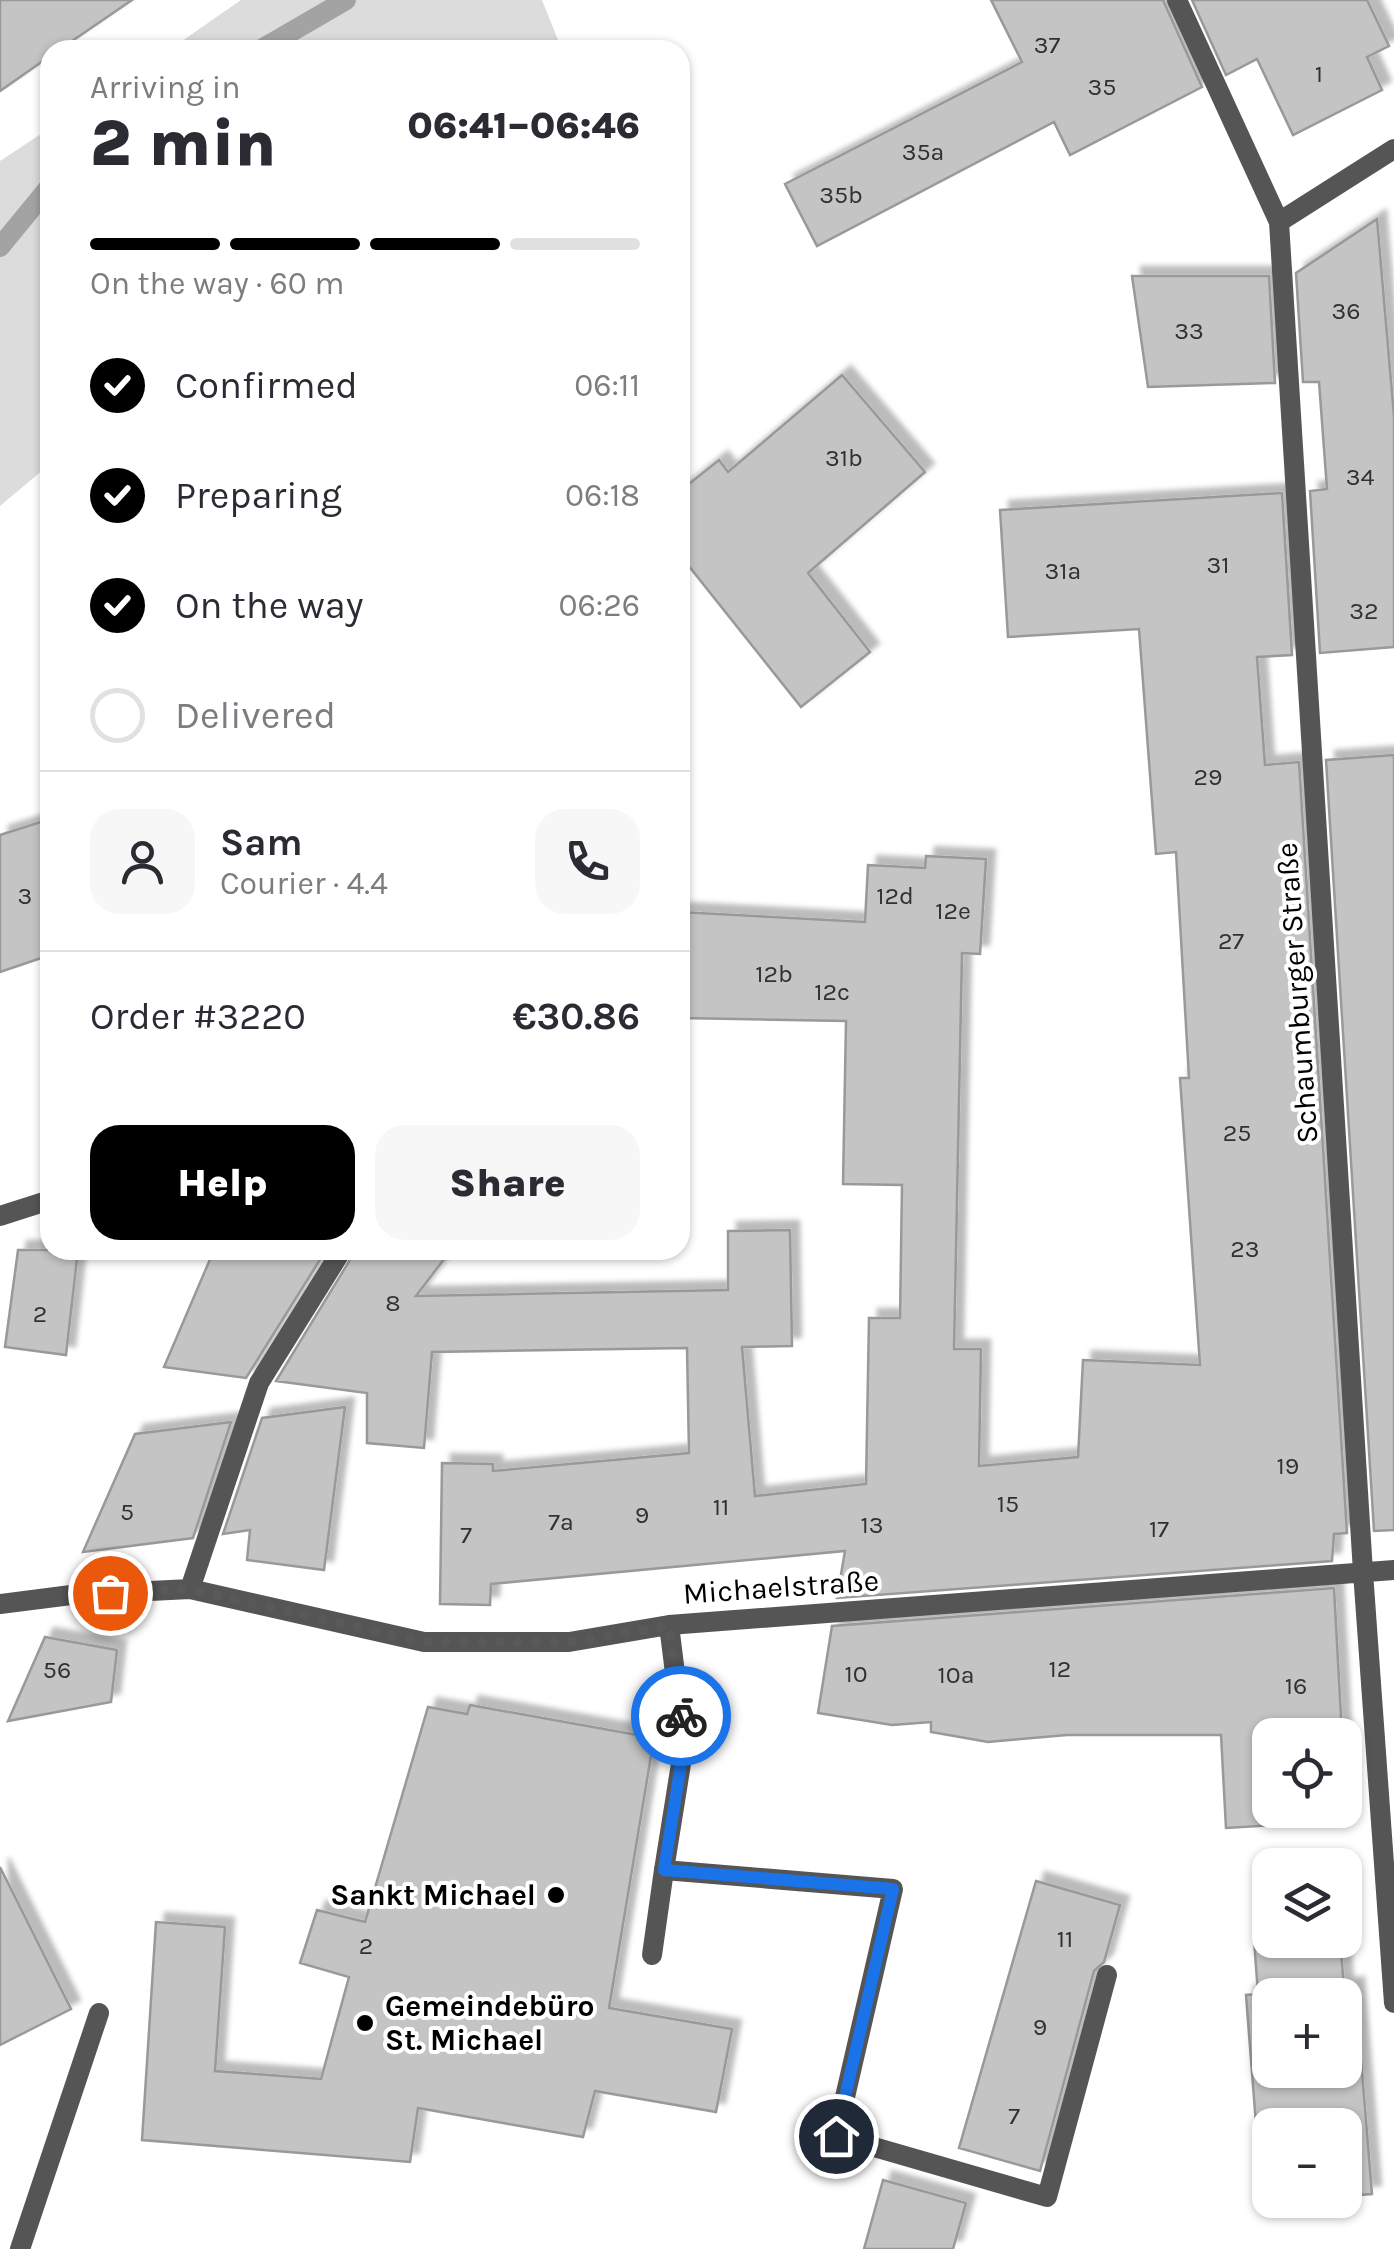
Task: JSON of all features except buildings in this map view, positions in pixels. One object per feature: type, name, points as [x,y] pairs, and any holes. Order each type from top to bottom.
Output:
[{"type":"street","name":"Schaumburger Straße","points":[[1177,0],[1279,222],[1363,1572],[1394,2003]]},
{"type":"street","points":[[1279,222],[1394,150]]},
{"type":"street","points":[[0,1216],[40,1203]]},
{"type":"street","points":[[190,1589],[238,1436],[259,1383],[336,1260]]},
{"type":"street","name":"Michaelstraße","points":[[0,1604],[190,1589],[424,1642],[569,1642],[669,1626],[1394,1570]]},
{"type":"street","points":[[652,1955],[684,1745],[669,1626]]},
{"type":"street","points":[[664,1870],[893,1889],[836,2136],[1047,2198],[1106,1975]]},
{"type":"street","points":[[20,2249],[99,2013]]},
{"type":"shaded area","points":[[241,0],[542,0],[558,40],[183,40]]},
{"type":"shaded area","points":[[40,135],[40,472],[0,506],[0,161]]},
{"type":"waterway","points":[[277,40],[346,0]]},
{"type":"waterway","points":[[0,247],[40,198]]},
{"type":"way so far","points":[[110,1593],[190,1589],[424,1642],[569,1642],[669,1626],[681,1716]]},
{"type":"place","name":"Sankt Michael","points":[[556,1895]]},
{"type":"place","name":"Gemeindebüro St. Michael","points":[[365,2023]]},
{"type":"route","points":[[681,1716],[684,1745],[664,1870],[893,1889],[836,2136]]}]
